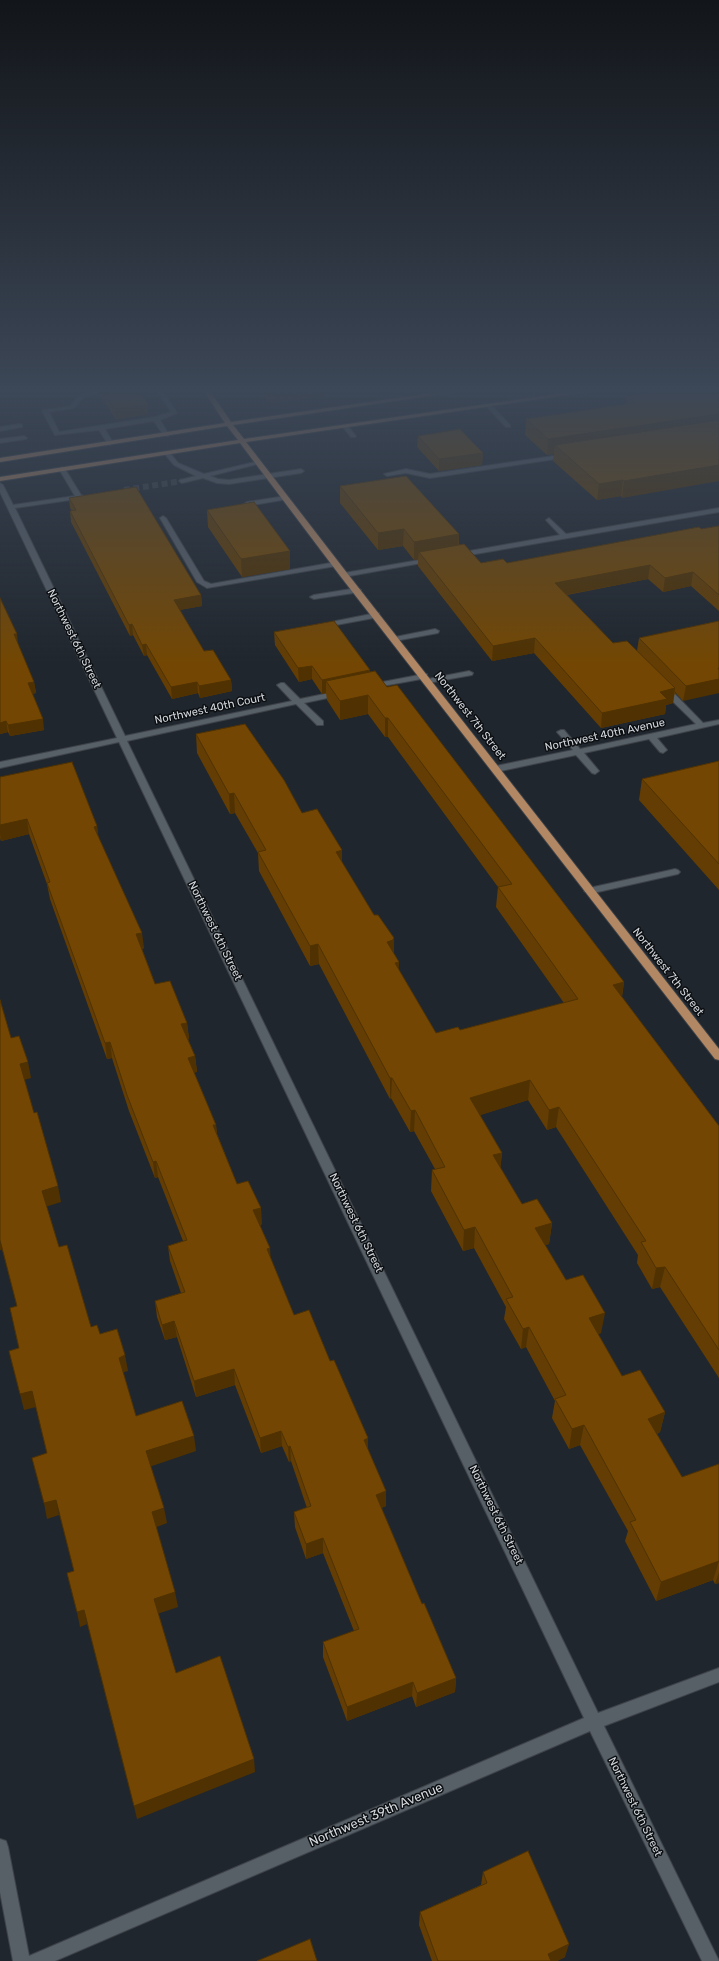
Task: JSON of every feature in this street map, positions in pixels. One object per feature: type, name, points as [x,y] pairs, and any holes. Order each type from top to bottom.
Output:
[{"type":"main road","name":"Northwest 7th Street","points":[[272,480],[589,891],[719,1056]]},
{"type":"street","points":[[68,480],[79,498]]},
{"type":"street","points":[[182,481],[188,480]]},
{"type":"street","points":[[213,480],[229,482],[246,480]]},
{"type":"street","name":"Northwest 6th Street","points":[[0,485],[594,1722],[711,1961]]},
{"type":"street","points":[[11,507],[93,496]]},
{"type":"street","points":[[247,504],[286,498]]},
{"type":"street","points":[[446,557],[719,510]]},
{"type":"street","points":[[163,518],[201,582],[210,586],[336,564]]},
{"type":"street","points":[[549,520],[564,536]]},
{"type":"street","points":[[344,575],[439,558]]},
{"type":"street","points":[[314,597],[357,590]]},
{"type":"street","points":[[336,623],[376,615]]},
{"type":"street","points":[[395,638],[435,631]]},
{"type":"street","points":[[365,688],[469,673]]},
{"type":"street","points":[[660,683],[702,726]]},
{"type":"street","points":[[281,685],[320,723]]},
{"type":"street","name":"Northwest 40th Court","points":[[0,765],[350,691]]},
{"type":"street","name":"Northwest 40th Avenue","points":[[496,769],[719,722]]},
{"type":"street","points":[[561,732],[595,771]]},
{"type":"street","points":[[651,736],[663,750]]},
{"type":"street","points":[[589,891],[675,872]]},
{"type":"street","name":"Northwest 39th Avenue","points":[[35,1961],[594,1722],[719,1675]]},
{"type":"street","points":[[0,1847],[22,1961]]},
{"type":"building","points":[[383,480],[409,480],[459,534],[414,542],[404,529],[378,533],[340,486]]},
{"type":"building","points":[[594,480],[633,480],[623,480],[599,484]]},
{"type":"building","points":[[136,487],[201,595],[174,600],[204,651],[213,650],[231,680],[199,686],[197,682],[171,687],[146,644],[142,645],[132,624],[129,625],[70,511],[76,510],[69,498]]},
{"type":"building","points":[[254,502],[290,551],[241,559],[207,510]]},
{"type":"building","points":[[719,526],[719,595],[693,572],[665,578],[650,565],[555,583],[613,643],[627,641],[675,688],[660,692],[667,699],[602,713],[535,638],[493,646],[419,552],[464,544],[481,563],[503,559],[507,563],[699,527],[701,529]]},
{"type":"building","points":[[0,598],[17,634],[14,634],[34,682],[28,683],[43,719],[8,725],[6,721],[0,723]]},
{"type":"building","points":[[334,621],[370,670],[322,680],[312,666],[298,668],[274,632]]},
{"type":"building","points":[[719,621],[719,679],[686,686],[639,638]]},
{"type":"building","points":[[375,671],[387,687],[397,685],[624,982],[613,985],[719,1126],[719,1350],[665,1267],[656,1268],[641,1242],[646,1241],[559,1107],[549,1110],[530,1080],[470,1098],[502,1153],[493,1155],[522,1204],[537,1199],[552,1223],[535,1228],[566,1280],[583,1275],[605,1313],[589,1318],[622,1376],[640,1370],[665,1412],[648,1419],[682,1477],[719,1464],[719,1561],[661,1582],[630,1522],[636,1520],[584,1425],[572,1429],[555,1399],[566,1395],[529,1327],[523,1329],[506,1299],[513,1297],[475,1227],[464,1230],[432,1170],[445,1167],[415,1110],[411,1111],[392,1078],[390,1078],[318,944],[310,946],[258,852],[266,850],[234,793],[229,794],[196,734],[245,724],[284,780],[302,813],[317,809],[342,850],[336,852],[374,915],[378,915],[394,938],[393,940],[387,942],[399,962],[395,963],[436,1033],[458,1027],[460,1030],[578,999],[498,887],[512,884],[388,718],[385,718],[368,695],[340,701],[326,681]]},
{"type":"building","points":[[719,761],[719,864],[642,779]]},
{"type":"building","points":[[72,762],[97,826],[94,827],[142,933],[136,934],[155,984],[170,981],[187,1023],[181,1024],[195,1056],[188,1058],[216,1125],[213,1125],[237,1184],[248,1181],[261,1208],[253,1210],[270,1248],[267,1249],[294,1315],[309,1310],[330,1361],[334,1360],[368,1438],[364,1440],[386,1491],[376,1495],[422,1604],[424,1603],[456,1678],[417,1693],[413,1682],[347,1707],[323,1642],[359,1629],[323,1538],[306,1544],[294,1512],[311,1506],[290,1446],[288,1447],[281,1431],[260,1438],[234,1369],[194,1381],[174,1321],[162,1325],[155,1301],[185,1292],[168,1246],[187,1240],[156,1161],[153,1162],[127,1095],[110,1042],[105,1043],[47,883],[50,882],[27,819],[0,825],[0,777]]},
{"type":"building","points":[[0,1000],[11,1038],[19,1036],[28,1062],[20,1064],[34,1113],[37,1112],[58,1186],[42,1191],[59,1247],[67,1245],[91,1327],[97,1325],[100,1334],[117,1329],[125,1355],[119,1358],[136,1416],[182,1401],[194,1436],[146,1451],[164,1508],[152,1512],[175,1592],[154,1599],[176,1673],[220,1656],[254,1759],[134,1806],[84,1610],[77,1612],[67,1573],[74,1571],[56,1500],[44,1503],[32,1458],[47,1453],[32,1391],[20,1394],[9,1351],[19,1348],[10,1308],[17,1306],[0,1240]]},
{"type":"building","points":[[528,1851],[569,1944],[548,1954],[551,1961],[438,1961],[420,1912],[487,1883],[483,1872]]},
{"type":"building","points":[[310,1939],[317,1961],[257,1961]]},
{"type":"tunnel","points":[[124,490],[182,481]]}]
